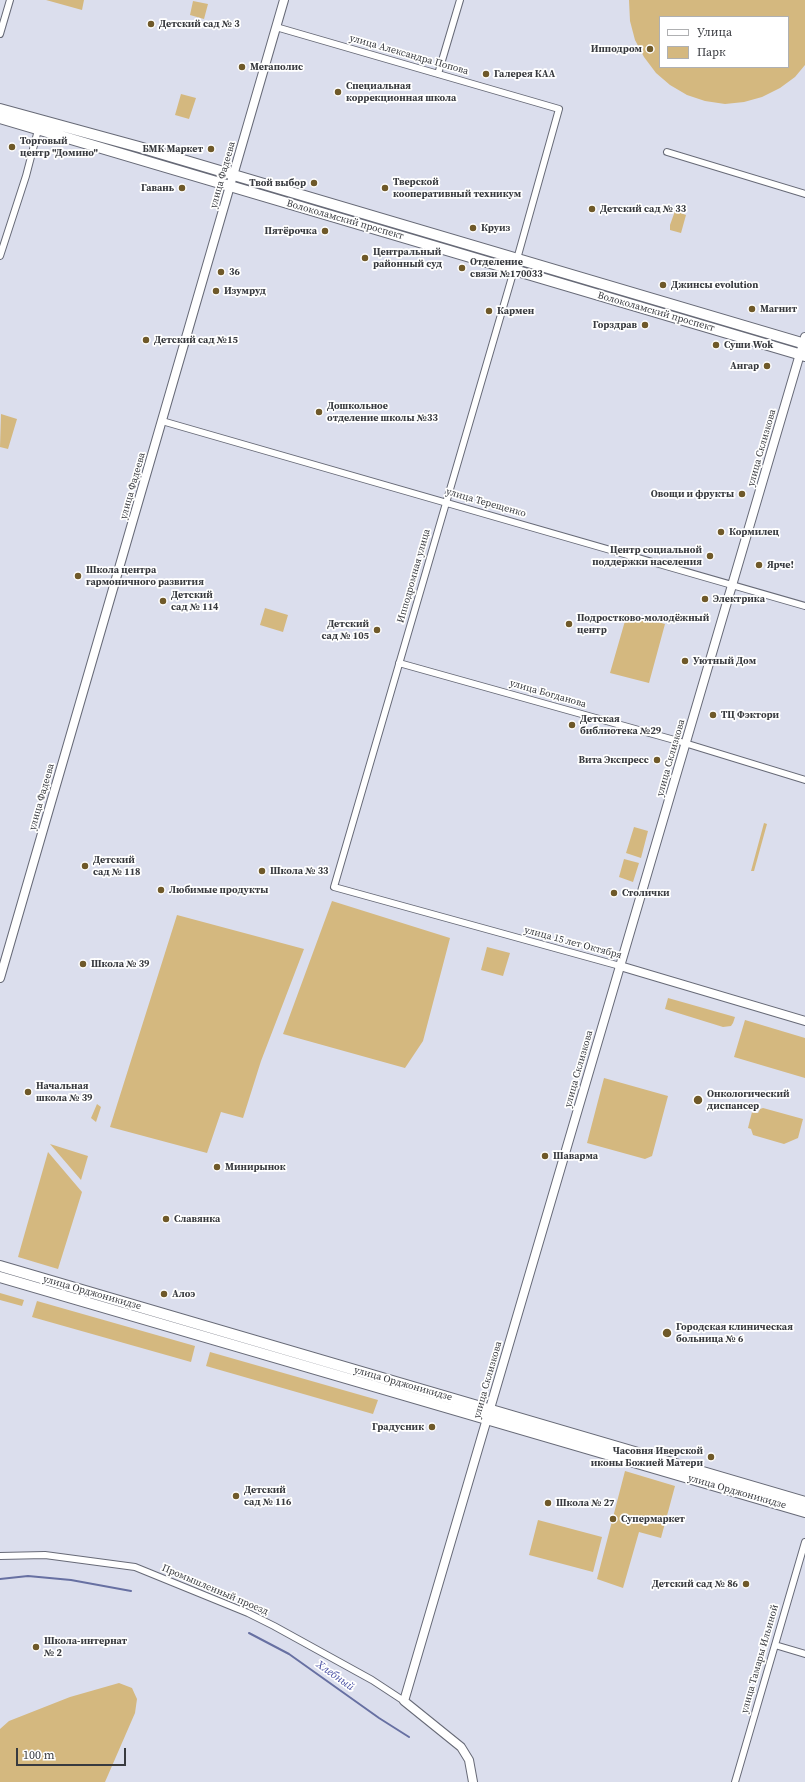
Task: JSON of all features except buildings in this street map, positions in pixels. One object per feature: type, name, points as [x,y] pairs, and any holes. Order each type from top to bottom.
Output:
[{"type":"main road","name":"Волоколамский проспект","points":[[0,109],[233,175],[804,342]]},
{"type":"main road","name":"Волоколамский проспект","points":[[0,118],[802,355]]},
{"type":"main road","name":"улица Орджоникидзе","points":[[0,1266],[805,1512]]},
{"type":"main road","name":"улица Орджоникидзе","points":[[0,1277],[805,1502]]},
{"type":"main road","points":[[45,1290],[53,1289],[58,1284]]},
{"type":"street","points":[[0,34],[10,0]]},
{"type":"street","name":"улица Фадеева","points":[[0,978],[284,0]]},
{"type":"street","points":[[438,74],[460,0]]},
{"type":"street","name":"улица Александра Попова","points":[[276,27],[559,109],[517,259]]},
{"type":"street","points":[[0,256],[26,176],[38,130]]},
{"type":"street","points":[[667,152],[805,194]]},
{"type":"street","name":"Ипподромная улица","points":[[334,887],[514,270]]},
{"type":"street","name":"улица Склизкова","points":[[404,1701],[732,584],[802,355],[804,342]]},
{"type":"street","name":"улица Терещенко","points":[[162,421],[805,606]]},
{"type":"street","name":"улица Богданова","points":[[400,663],[685,744],[805,780]]},
{"type":"street","name":"улица 15 лет Октября","points":[[334,887],[620,966],[805,1021]]},
{"type":"street","name":"улица Тамары Ильиной","points":[[734,1782],[805,1542]]},
{"type":"street","name":"Промышленный проезд","points":[[0,1556],[45,1555],[136,1566],[244,1611],[274,1626],[372,1680],[404,1701]]},
{"type":"street","points":[[775,1645],[805,1654]]},
{"type":"street","points":[[404,1701],[463,1749],[469,1760],[473,1782]]},
{"type":"green space","points":[[46,0],[84,0],[82,10]]},
{"type":"green space","name":"Ипподром","points":[[629,0],[805,0],[805,65],[795,77],[780,88],[762,97],[744,102],[725,104],[705,101],[687,95],[670,85],[656,73],[644,57],[635,40],[630,21]]},
{"type":"green space","points":[[193,1],[208,4],[204,19],[190,15]]},
{"type":"green space","points":[[181,94],[196,98],[189,119],[175,115]]},
{"type":"green space","points":[[675,211],[686,215],[681,233],[670,230],[670,225]]},
{"type":"green space","points":[[1,414],[17,419],[8,449],[0,447]]},
{"type":"green space","points":[[265,608],[288,615],[283,632],[260,625]]},
{"type":"green space","points":[[627,614],[665,624],[649,683],[610,673]]},
{"type":"green space","points":[[764,823],[767,824],[754,871],[751,871]]},
{"type":"green space","points":[[634,827],[648,831],[641,858],[626,853]]},
{"type":"green space","points":[[624,859],[639,863],[633,882],[619,877]]},
{"type":"green space","points":[[332,901],[450,938],[423,1041],[405,1068],[283,1034]]},
{"type":"green space","points":[[177,915],[304,949],[261,1061],[243,1118],[221,1112],[207,1153],[110,1127]]},
{"type":"green space","points":[[487,947],[510,953],[503,976],[481,970]]},
{"type":"green space","points":[[668,998],[735,1017],[733,1023],[731,1026],[723,1027],[665,1009]]},
{"type":"green space","points":[[745,1020],[805,1038],[805,1078],[734,1057]]},
{"type":"green space","points":[[604,1078],[668,1096],[652,1156],[645,1159],[587,1143]]},
{"type":"green space","points":[[97,1104],[101,1107],[96,1122],[91,1118]]},
{"type":"green space","points":[[763,1108],[803,1119],[798,1138],[784,1144],[753,1135],[751,1129],[748,1128],[752,1112],[758,1113],[760,1109]]},
{"type":"green space","points":[[50,1144],[88,1156],[81,1180]]},
{"type":"green space","points":[[48,1152],[82,1192],[58,1269],[18,1257]]},
{"type":"green space","points":[[0,1293],[24,1300],[22,1306],[0,1300]]},
{"type":"green space","points":[[37,1301],[195,1346],[191,1362],[32,1317]]},
{"type":"green space","points":[[210,1352],[378,1400],[373,1414],[206,1366]]},
{"type":"green space","points":[[625,1471],[675,1486],[661,1538],[639,1532],[623,1588],[597,1579]]},
{"type":"green space","points":[[538,1520],[602,1537],[593,1572],[529,1555]]},
{"type":"green space","points":[[119,1683],[132,1688],[137,1699],[135,1713],[105,1782],[0,1782],[0,1729],[9,1721],[70,1697]]},
{"type":"waterway","name":"Хлебный","points":[[0,1579],[28,1576],[71,1580],[131,1591]]},
{"type":"waterway","name":"Хлебный","points":[[249,1633],[289,1654],[379,1718],[409,1737]]},
{"type":"place","name":"Детский сад № 3","points":[[151,24]]},
{"type":"place","name":"Ипподром","points":[[650,49]]},
{"type":"place","name":"Мегаполис","points":[[242,67]]},
{"type":"place","name":"Галерея КАА","points":[[486,74]]},
{"type":"place","name":"Специальная коррекционная школа","points":[[338,92]]},
{"type":"place","name":"Торговый центр \"Домино\"","points":[[12,147]]},
{"type":"place","name":"БМК Маркет","points":[[211,149]]},
{"type":"place","name":"Твой выбор","points":[[314,183]]},
{"type":"place","name":"Гавань","points":[[182,188]]},
{"type":"place","name":"Тверской кооперативный техникум","points":[[385,188]]},
{"type":"place","name":"Детский сад № 33","points":[[592,209]]},
{"type":"place","name":"Круиз","points":[[473,228]]},
{"type":"place","name":"Пятёрочка","points":[[325,231]]},
{"type":"place","name":"Центральный районный суд","points":[[365,258]]},
{"type":"place","name":"Отделение связи №170033","points":[[462,268]]},
{"type":"place","name":"36","points":[[221,272]]},
{"type":"place","name":"Джинсы evolution","points":[[663,285]]},
{"type":"place","name":"Изумруд","points":[[216,291]]},
{"type":"place","name":"Магнит","points":[[752,309]]},
{"type":"place","name":"Кармен","points":[[489,311]]},
{"type":"place","name":"Горздрав","points":[[645,325]]},
{"type":"place","name":"Детский сад №15","points":[[146,340]]},
{"type":"place","name":"Суши Wok","points":[[716,345]]},
{"type":"place","name":"Ангар","points":[[767,366]]},
{"type":"place","name":"Дошкольное отделение школы №33","points":[[319,412]]},
{"type":"place","name":"Овощи и фрукты","points":[[742,494]]},
{"type":"place","name":"Кормилец","points":[[721,532]]},
{"type":"place","name":"Центр социальной поддержки населения","points":[[710,556]]},
{"type":"place","name":"Ярче!","points":[[759,565]]},
{"type":"place","name":"Школа центра гармоничного развития","points":[[78,576]]},
{"type":"place","name":"Электрика","points":[[705,599]]},
{"type":"place","name":"Детский сад № 114","points":[[163,601]]},
{"type":"place","name":"Подростково-молодёжный центр","points":[[569,624]]},
{"type":"place","name":"Детский сад № 105","points":[[377,630]]},
{"type":"place","name":"Уютный Дом","points":[[685,661]]},
{"type":"place","name":"ТЦ Фэктори","points":[[713,715]]},
{"type":"place","name":"Детская библиотека №29","points":[[572,725]]},
{"type":"place","name":"Вита Экспресс","points":[[657,760]]},
{"type":"place","name":"Детский сад № 118","points":[[85,866]]},
{"type":"place","name":"Школа № 33","points":[[262,871]]},
{"type":"place","name":"Любимые продукты","points":[[161,890]]},
{"type":"place","name":"Столички","points":[[614,893]]},
{"type":"place","name":"Школа № 39","points":[[83,964]]},
{"type":"place","name":"Начальная школа № 39","points":[[28,1092]]},
{"type":"place","name":"Онкологический диспансер","points":[[698,1100]]},
{"type":"place","name":"Шаварма","points":[[545,1156]]},
{"type":"place","name":"Минирынок","points":[[217,1167]]},
{"type":"place","name":"Славянка","points":[[166,1219]]},
{"type":"place","name":"Алоэ","points":[[164,1294]]},
{"type":"place","name":"Городская клиническая больница № 6","points":[[667,1333]]},
{"type":"place","name":"Градусник","points":[[432,1427]]},
{"type":"place","name":"Часовня Иверской иконы Божией Матери","points":[[711,1457]]},
{"type":"place","name":"Детский сад № 116","points":[[236,1496]]},
{"type":"place","name":"Школа № 27","points":[[548,1503]]},
{"type":"place","name":"Супермаркет","points":[[613,1519]]},
{"type":"place","name":"Детский сад № 86","points":[[746,1584]]},
{"type":"place","name":"Школа-интернат № 2","points":[[36,1647]]}]
